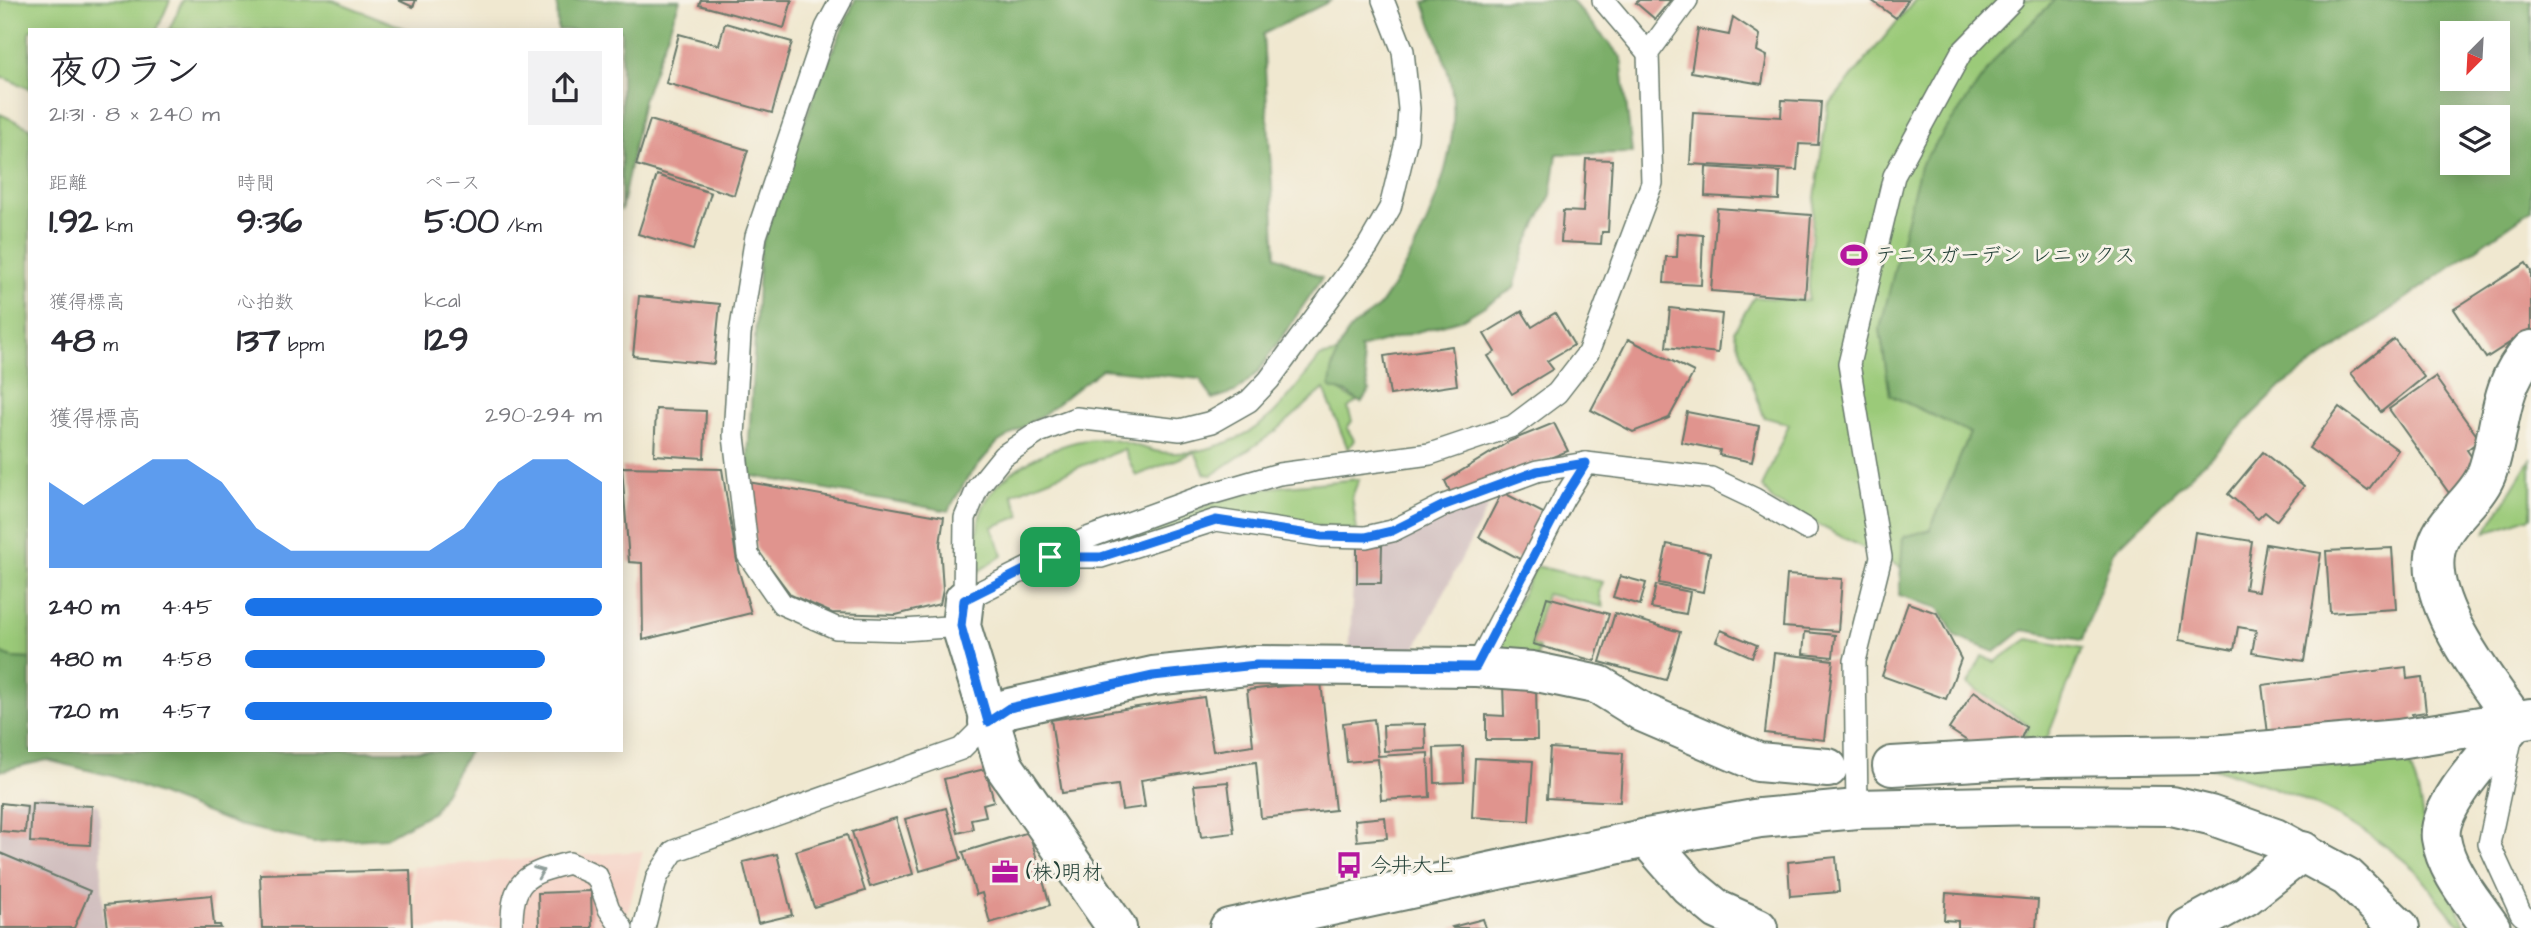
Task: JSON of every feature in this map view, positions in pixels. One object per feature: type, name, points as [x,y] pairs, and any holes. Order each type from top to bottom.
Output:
[{"type":"street","points":[[2523,720],[2453,631],[2435,576],[2438,541],[2486,476],[2501,403],[2531,351]]},
{"type":"street","points":[[963,613],[988,722],[1004,766],[1117,928]]},
{"type":"street","points":[[988,722],[1009,708],[1153,676],[1256,665],[1476,667],[1532,671],[1599,685],[1644,713],[1758,761],[1828,768]]},
{"type":"street","points":[[1892,766],[2047,757],[2212,755],[2399,739],[2523,720]]},
{"type":"street","points":[[2491,928],[2454,873],[2441,837],[2448,806],[2523,720]]},
{"type":"street","points":[[1229,928],[1647,838],[1760,818],[1857,809],[2172,806],[2247,827],[2303,851],[2347,877],[2400,928]]},
{"type":"street","points":[[1647,838],[1689,886],[1718,910],[1758,928]]},
{"type":"street","points":[[2188,928],[2246,896],[2303,851]]},
{"type":"lane","points":[[841,0],[826,28],[756,236],[740,334],[734,436],[748,555],[782,604],[836,628],[904,630],[963,613],[1050,557],[1090,537],[1200,497],[1279,474],[1430,454],[1513,426],[1557,393],[1588,353],[1652,183],[1648,53],[1603,0]]},
{"type":"lane","points":[[963,613],[965,518],[978,487],[1003,456],[1039,432],[1076,418],[1180,430],[1212,422],[1249,401],[1269,380],[1368,246],[1390,208],[1407,138],[1409,109],[1403,51],[1383,0]]},
{"type":"lane","points":[[1648,53],[1688,0]]},
{"type":"lane","points":[[1857,809],[1855,661],[1881,557],[1849,364],[1894,176],[1961,53],[2013,0]]},
{"type":"lane","points":[[1050,557],[1101,557],[1216,520],[1322,536],[1366,537],[1392,531],[1442,506],[1537,471],[1586,463],[1711,478],[1755,499],[1806,529]]},
{"type":"lane","points":[[1476,667],[1564,498],[1586,463]]},
{"type":"lane","points":[[2523,720],[2488,844],[2521,914],[2531,922]]},
{"type":"lane","points":[[644,928],[657,877],[674,851],[961,748],[988,722]]},
{"type":"lane","points":[[512,928],[512,901],[527,877],[569,863],[597,876],[608,909],[622,928]]},
{"type":"shaded area","points":[[1495,493],[1409,661],[1349,657],[1355,544]]},
{"type":"shaded area","points":[[41,793],[99,805],[104,928],[0,928],[0,803]]},
{"type":"shaded area","points":[[643,851],[624,928],[416,928],[413,867]]},
{"type":"green space","points":[[0,0],[170,0],[158,28],[28,28],[28,88],[0,76]]},
{"type":"green space","points":[[183,0],[333,0],[404,28],[170,28]]},
{"type":"green space","points":[[557,0],[680,0],[643,100],[623,201],[623,28],[558,28]]},
{"type":"green space","points":[[855,0],[1332,0],[1263,34],[1276,256],[1322,278],[1258,372],[1237,391],[1213,399],[1200,379],[1102,369],[1044,414],[997,443],[968,477],[948,511],[747,475],[760,249],[815,92]]},
{"type":"green space","points":[[1431,0],[1571,0],[1621,57],[1632,153],[1557,154],[1551,195],[1526,246],[1514,288],[1463,319],[1360,348],[1369,391],[1361,403],[1348,393],[1330,388],[1336,357],[1346,335],[1380,305],[1410,257],[1435,200],[1451,141],[1451,85],[1424,3]]},
{"type":"green space","name":"テニスガーデン レニックス","points":[[1915,0],[2055,0],[1997,57],[1880,329],[1890,395],[1970,433],[1930,530],[1903,537],[1902,568],[1774,502],[1762,487],[1789,424],[1764,417],[1734,331],[1754,297],[1808,301],[1813,212],[1828,106]]},
{"type":"green space","points":[[2055,0],[2531,0],[2531,210],[2282,386],[2114,551],[2082,640],[2023,630],[1995,652],[1956,637],[1939,608],[1899,595],[1903,537],[1930,530],[1970,433],[1890,395],[1880,329],[1920,166],[1997,57]]},
{"type":"green space","points":[[0,114],[28,127],[28,659],[12,658],[0,653]]},
{"type":"green space","points":[[1339,353],[1332,367],[1338,390],[1357,401],[1348,408],[1352,421],[1347,428],[1354,440],[1348,449],[1324,389],[1276,431],[1212,475],[1205,474],[1195,452],[1136,476],[1124,449],[1012,494],[1021,516],[992,527],[1003,555],[979,571],[977,536],[985,503],[1005,478],[1034,458],[1067,444],[1098,439],[1114,440],[1168,453],[1192,452],[1223,444],[1266,420],[1289,397],[1320,357]]},
{"type":"green space","points":[[2531,459],[2531,517],[2486,532]]},
{"type":"green space","points":[[1359,479],[1352,497],[1357,531],[1274,521],[1115,545],[1113,542],[1218,501],[1265,488]]},
{"type":"green space","points":[[1536,566],[1603,582],[1599,592],[1603,607],[1546,594],[1532,645],[1539,648],[1534,670],[1486,665]]},
{"type":"green space","points":[[2028,639],[2082,649],[2042,751],[2017,753],[2029,726],[1968,684],[1982,656],[1995,662]]},
{"type":"green space","points":[[0,653],[12,658],[28,659],[28,752],[468,752],[433,812],[385,838],[314,842],[238,825],[112,776],[47,760],[0,771]]},
{"type":"green space","points":[[2405,751],[2418,790],[2429,855],[2467,928],[2454,918],[2414,869],[2365,832],[2285,792],[2198,764]]},
{"type":"building","points":[[398,0],[416,0],[413,7]]},
{"type":"building","points":[[701,0],[792,0],[784,28],[699,5]]},
{"type":"building","points":[[1639,0],[1671,0],[1655,19],[1636,3]]},
{"type":"building","points":[[1871,0],[1908,0],[1896,18]]},
{"type":"building","points":[[1733,17],[1760,35],[1757,51],[1767,56],[1762,84],[1691,72],[1698,29],[1729,35]]},
{"type":"building","points":[[725,23],[792,42],[772,113],[666,83],[679,34],[719,45]]},
{"type":"building","points":[[1782,100],[1821,102],[1818,145],[1799,144],[1797,170],[1690,164],[1693,112],[1781,117]]},
{"type":"building","points":[[650,120],[748,150],[734,195],[636,165]]},
{"type":"building","points":[[1586,159],[1612,160],[1608,232],[1602,232],[1601,244],[1561,242],[1563,211],[1583,212]]},
{"type":"building","points":[[1706,167],[1780,172],[1779,200],[1705,196]]},
{"type":"building","points":[[657,175],[711,193],[693,250],[638,234]]},
{"type":"building","points":[[1717,208],[1811,215],[1805,298],[1711,291]]},
{"type":"building","points":[[1678,233],[1703,235],[1701,285],[1664,283],[1666,257],[1677,257]]},
{"type":"building","points":[[2526,263],[2531,271],[2531,329],[2486,358],[2454,309]]},
{"type":"building","points":[[639,296],[720,304],[714,364],[633,356]]},
{"type":"building","points":[[1670,308],[1722,314],[1718,353],[1666,347]]},
{"type":"building","points":[[1522,311],[1532,327],[1555,313],[1574,345],[1547,361],[1553,369],[1512,394],[1488,356],[1495,352],[1484,334]]},
{"type":"building","points":[[1628,339],[1694,372],[1669,418],[1633,432],[1591,410]]},
{"type":"building","points":[[2394,339],[2424,377],[2381,412],[2351,373]]},
{"type":"building","points":[[1452,346],[1457,385],[1390,395],[1384,356]]},
{"type":"building","points":[[2435,377],[2480,440],[2467,450],[2481,471],[2449,493],[2389,409]]},
{"type":"building","points":[[2339,407],[2398,450],[2368,490],[2309,448]]},
{"type":"building","points":[[656,409],[706,411],[704,458],[654,455]]},
{"type":"building","points":[[1687,412],[1759,426],[1752,462],[1719,455],[1720,450],[1681,442]]},
{"type":"building","points":[[1554,423],[1568,451],[1452,496],[1445,481],[1510,441]]},
{"type":"building","points":[[2263,452],[2304,486],[2276,521],[2265,512],[2258,519],[2228,494]]},
{"type":"building","points":[[623,467],[722,469],[738,568],[751,613],[643,640],[642,563],[629,562]]},
{"type":"building","points":[[748,482],[944,517],[940,544],[943,590],[940,604],[896,615],[832,613],[791,595],[756,548]]},
{"type":"building","points":[[1502,492],[1549,516],[1525,562],[1479,537]]},
{"type":"building","points":[[2195,532],[2252,541],[2245,589],[2258,591],[2266,544],[2321,553],[2304,661],[2252,653],[2256,630],[2238,627],[2234,650],[2179,640]]},
{"type":"building","points":[[1357,544],[1382,545],[1381,583],[1357,583]]},
{"type":"building","points":[[1667,544],[1710,553],[1703,592],[1659,583]]},
{"type":"building","points":[[2392,548],[2396,609],[2330,613],[2326,551]]},
{"type":"building","points":[[1787,575],[1842,579],[1838,631],[1783,627]]},
{"type":"building","points":[[1620,576],[1646,583],[1640,605],[1613,597]]},
{"type":"building","points":[[1656,585],[1690,592],[1686,614],[1651,608]]},
{"type":"building","points":[[1547,597],[1609,614],[1595,661],[1533,644]]},
{"type":"building","points":[[1908,603],[1937,613],[1961,659],[1946,699],[1882,676]]},
{"type":"building","points":[[1615,613],[1680,632],[1666,680],[1600,662]]},
{"type":"building","points":[[1721,630],[1757,645],[1752,657],[1716,641]]},
{"type":"building","points":[[1805,632],[1835,635],[1833,657],[1803,654]]},
{"type":"building","points":[[1774,653],[1833,660],[1824,740],[1765,733]]},
{"type":"building","points":[[2406,667],[2407,679],[2422,677],[2426,712],[2412,714],[2414,724],[2269,742],[2262,685]]},
{"type":"building","points":[[1321,682],[1335,810],[1261,818],[1256,762],[1141,780],[1145,807],[1122,810],[1118,785],[1062,793],[1051,720],[1204,697],[1213,751],[1253,745],[1247,690]]},
{"type":"building","points":[[1503,683],[1536,683],[1537,740],[1486,740],[1486,715],[1504,716]]},
{"type":"building","points":[[1974,691],[2026,727],[2015,752],[1987,754],[1949,729]]},
{"type":"building","points":[[1374,719],[1378,756],[1428,753],[1430,797],[1381,800],[1378,759],[1347,762],[1343,723]]},
{"type":"building","points":[[1425,724],[1426,749],[1384,751],[1383,725]]},
{"type":"building","points":[[1463,747],[1464,782],[1435,783],[1434,748]]},
{"type":"building","points":[[1550,748],[1623,753],[1620,802],[1547,798]]},
{"type":"building","points":[[1475,758],[1533,761],[1529,821],[1472,817]]},
{"type":"building","points":[[985,769],[994,801],[983,804],[986,816],[971,819],[973,829],[958,833],[944,779]]},
{"type":"building","points":[[1228,782],[1234,833],[1201,837],[1194,785]]},
{"type":"building","points":[[1,803],[27,806],[25,833],[0,831]]},
{"type":"building","points":[[32,803],[92,806],[90,845],[30,842]]},
{"type":"building","points":[[946,808],[961,859],[920,871],[905,819]]},
{"type":"building","points":[[1385,817],[1387,838],[1357,841],[1355,820]]},
{"type":"building","points":[[896,818],[913,874],[870,887],[852,832]]},
{"type":"building","name":"(株)明材","points":[[1029,832],[1050,905],[990,923],[982,893],[976,895],[963,852]]},
{"type":"building","points":[[847,835],[865,891],[814,907],[796,851]]},
{"type":"building","points":[[0,853],[90,891],[74,928],[0,928]]},
{"type":"building","points":[[777,854],[792,915],[758,923],[743,862]]},
{"type":"building","points":[[1836,857],[1839,892],[1790,896],[1788,862]]},
{"type":"building","points":[[410,870],[412,928],[262,928],[260,874]]},
{"type":"building","points":[[591,891],[592,928],[539,928],[538,893]]},
{"type":"building","points":[[1946,893],[2038,900],[2036,928],[1958,928],[1958,921],[1944,920]]},
{"type":"building","points":[[211,895],[214,925],[220,925],[221,928],[108,928],[105,905]]},
{"type":"building","points":[[1483,919],[1486,928],[1452,927]]},
{"type":"place","name":"テニスガーデン レニックス","points":[[1854,255]]},
{"type":"place","name":"今井大上","points":[[1349,865]]},
{"type":"place","name":"(株)明材","points":[[1005,872]]},
{"type":"route","points":[[1586,463],[1564,498],[1476,667],[1256,665],[1153,676],[1009,708],[988,722],[961,626],[964,600],[1050,557],[1101,557],[1216,520],[1322,536],[1366,537],[1392,531],[1442,506],[1537,471],[1586,463]]}]
